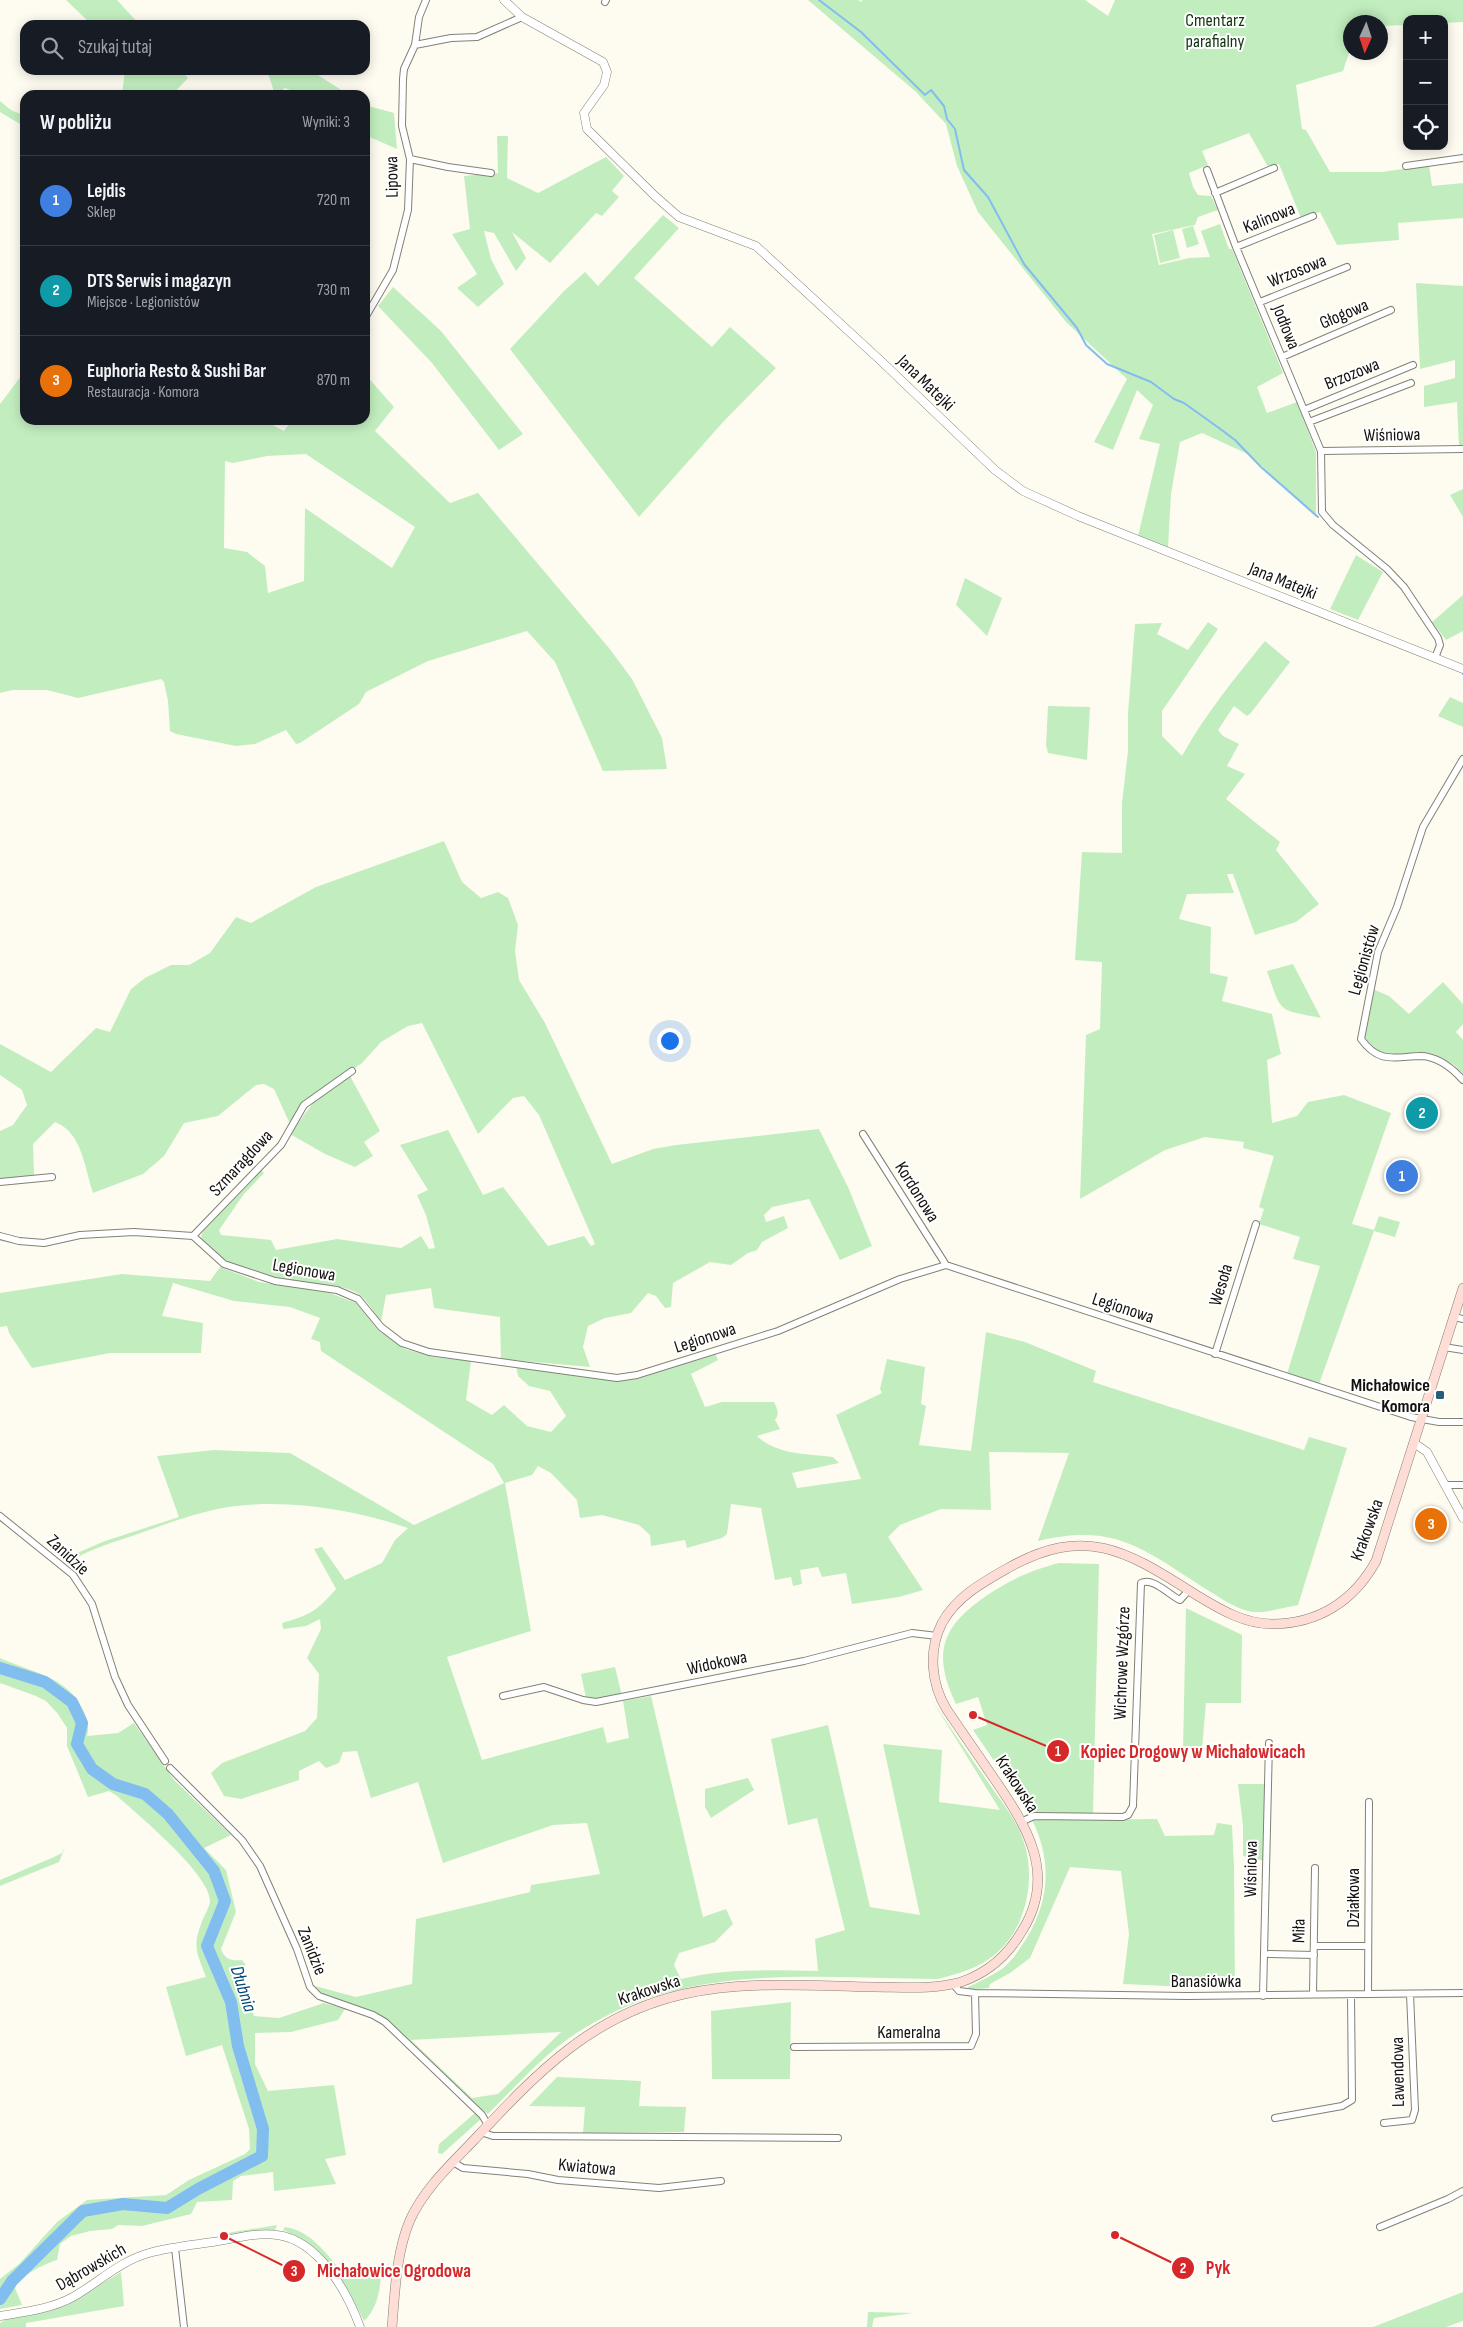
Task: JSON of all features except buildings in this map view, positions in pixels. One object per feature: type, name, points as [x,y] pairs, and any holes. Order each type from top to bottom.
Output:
[{"type":"main road","name":"Krakowska","points":[[392,2327],[399,2260],[406,2230],[423,2198],[453,2162],[536,2075],[565,2049],[607,2022],[660,2000],[687,1993],[740,1987],[912,1987],[952,1984],[980,1973],[1009,1951],[1026,1925],[1035,1897],[1038,1874],[1034,1849],[1023,1821],[942,1702],[934,1674],[937,1636],[951,1610],[970,1592],[1017,1563],[1055,1548],[1084,1546],[1117,1551],[1144,1563],[1232,1615],[1269,1624],[1306,1619],[1340,1604],[1358,1587],[1376,1561],[1444,1347],[1459,1318],[1463,1288]]},
{"type":"street","name":"Lipowa","points":[[370,309],[393,270],[408,210],[410,159],[402,126],[403,79],[404,69],[415,45],[419,17],[426,0]]},
{"type":"street","name":"Jana Matejki","points":[[504,0],[522,17],[603,62],[607,72],[604,84],[584,113],[588,130],[655,196],[679,217],[690,223],[756,246],[874,354],[995,470],[1023,491],[1078,516],[1463,669]]},
{"type":"street","points":[[415,45],[451,38],[477,37],[522,17]]},
{"type":"street","points":[[1406,166],[1463,158]]},
{"type":"street","points":[[410,159],[448,168],[491,173]]},
{"type":"street","points":[[1215,192],[1274,168]]},
{"type":"street","name":"Jodłowa","points":[[1207,170],[1236,247],[1321,451],[1320,498],[1322,512],[1333,525],[1387,569],[1404,587],[1438,638],[1440,645],[1435,658]]},
{"type":"street","name":"Kalinowa","points":[[1236,247],[1313,216]]},
{"type":"street","name":"Wrzosowa","points":[[1260,302],[1347,267]]},
{"type":"street","name":"Głogowa","points":[[1282,357],[1391,310]]},
{"type":"street","name":"Brzozowa","points":[[1304,410],[1412,365]]},
{"type":"street","name":"Brzozowa","points":[[1309,422],[1410,383]]},
{"type":"street","name":"Wiśniowa","points":[[1321,451],[1463,449]]},
{"type":"street","name":"Legionistów","points":[[1463,759],[1423,827],[1397,907],[1378,952],[1361,1039],[1372,1052],[1382,1057],[1400,1059],[1420,1056],[1434,1059],[1454,1070],[1463,1080]]},
{"type":"street","name":"Szmaragdowa","points":[[193,1236],[281,1145],[304,1105],[352,1071]]},
{"type":"street","name":"Kordonowa","points":[[863,1134],[946,1265]]},
{"type":"street","points":[[0,1182],[52,1177]]},
{"type":"street","name":"Wesoła","points":[[1215,1354],[1256,1224]]},
{"type":"street","points":[[0,1236],[19,1241],[44,1243],[80,1235],[125,1233],[193,1236]]},
{"type":"street","name":"Legionowa","points":[[193,1236],[224,1264],[275,1281],[337,1290],[358,1300],[381,1327],[402,1343],[429,1352],[616,1378],[637,1375],[778,1331],[900,1278],[946,1265],[1215,1354],[1421,1419],[1438,1422],[1463,1422]]},
{"type":"street","points":[[1444,1347],[1463,1350]]},
{"type":"street","points":[[1414,1443],[1424,1450],[1463,1518]]},
{"type":"street","points":[[1445,1485],[1463,1485]]},
{"type":"street","name":"Zanidzie","points":[[0,1516],[73,1575],[92,1604],[115,1677],[134,1716],[165,1761]]},
{"type":"street","name":"Wichrowe Wzgórze","points":[[1023,1821],[1034,1816],[1123,1817],[1128,1815],[1132,1806],[1140,1583],[1145,1581],[1152,1583],[1180,1600],[1189,1590]]},
{"type":"street","name":"Widokowa","points":[[503,1696],[544,1687],[583,1700],[596,1702],[804,1660],[912,1633],[937,1636]]},
{"type":"street","name":"Wiśniowa","points":[[1263,1996],[1269,1743]]},
{"type":"street","name":"Zanidzie","points":[[170,1768],[242,1840],[260,1866],[297,1949],[310,1987],[319,1996],[373,2015],[385,2022],[482,2115],[488,2125]]},
{"type":"street","name":"Działkowa","points":[[1368,1994],[1369,1802]]},
{"type":"street","name":"Miła","points":[[1314,1994],[1315,1868]]},
{"type":"street","points":[[1314,1946],[1364,1946]]},
{"type":"street","points":[[1269,1954],[1314,1955]]},
{"type":"street","name":"Banasiówka","points":[[952,1984],[959,1991],[975,1993],[1263,1996],[1463,1993]]},
{"type":"street","name":"Kameralna","points":[[794,2047],[971,2046],[976,2034],[975,1993]]},
{"type":"street","name":"Lawendowa","points":[[1384,2123],[1412,2120],[1415,2110],[1410,1994]]},
{"type":"street","points":[[1275,2118],[1342,2106],[1352,2100],[1350,1996]]},
{"type":"street","points":[[481,2132],[493,2136],[838,2138]]},
{"type":"street","name":"Kwiatowa","points":[[453,2162],[463,2168],[528,2174],[558,2180],[659,2188],[721,2181]]},
{"type":"street","points":[[1380,2227],[1463,2191]]},
{"type":"street","name":"Dąbrowskich","points":[[2,2316],[45,2308],[62,2302],[102,2276],[149,2253],[244,2237],[274,2234],[289,2237],[304,2244],[320,2258],[349,2302],[360,2327]]},
{"type":"street","points":[[175,2248],[184,2327]]},
{"type":"green space","points":[[66,0],[117,0],[135,20],[87,20]]},
{"type":"green space","name":"Cmentarz parafialny","points":[[808,0],[858,0],[862,2],[862,0],[1085,0],[1108,16],[1115,0],[1463,0],[1463,22],[1448,23],[1448,15],[1403,15],[1403,25],[1388,26],[1388,15],[1343,15],[1343,60],[1347,60],[1343,71],[1296,85],[1302,129],[1306,130],[1330,172],[1382,172],[1429,165],[1432,186],[1463,183],[1463,218],[1398,223],[1399,240],[1337,245],[1320,212],[1301,218],[1279,164],[1268,167],[1249,133],[1202,151],[1208,165],[1189,173],[1193,187],[1198,195],[1211,196],[1218,210],[1198,217],[1195,225],[1152,234],[1159,265],[1189,258],[1210,257],[1201,231],[1220,224],[1283,373],[1257,387],[1267,413],[1297,402],[1316,452],[1316,517],[1250,455],[1202,433],[1180,442],[1171,494],[1168,548],[1138,536],[1160,444],[1139,439],[1153,405],[1137,390],[1113,450],[1094,442],[1127,379],[1066,322],[978,212],[957,166],[946,124],[915,91]]},
{"type":"green space","points":[[124,75],[185,75],[188,78],[177,90],[123,90]]},
{"type":"green space","points":[[269,75],[318,75],[341,90],[290,90],[285,88],[273,90]]},
{"type":"green space","points":[[0,101],[11,110],[20,114],[20,124],[0,112]]},
{"type":"green space","points":[[370,106],[394,113],[397,149],[370,137]]},
{"type":"green space","points":[[497,136],[508,136],[507,178],[538,193],[606,157],[624,176],[612,191],[619,197],[602,216],[596,213],[550,263],[512,232],[526,258],[516,271],[494,233],[484,231],[491,259],[504,284],[478,307],[457,288],[477,274],[452,234],[470,229],[464,176],[498,173]]},
{"type":"green space","points":[[663,215],[679,228],[634,278],[712,347],[730,327],[776,368],[723,422],[639,517],[510,349],[564,291],[585,272],[598,286]]},
{"type":"green space","points":[[1193,226],[1199,244],[1187,248],[1182,229]]},
{"type":"green space","points":[[1173,230],[1180,258],[1160,263],[1154,235]]},
{"type":"green space","points":[[1416,283],[1463,286],[1463,447],[1459,447],[1457,402],[1424,407],[1424,386],[1455,378],[1455,360],[1420,369]]},
{"type":"green space","points":[[393,287],[441,331],[523,434],[499,450],[432,363],[378,306]]},
{"type":"green space","points":[[20,378],[20,425],[273,425],[284,431],[288,425],[370,425],[370,380],[394,407],[375,431],[450,503],[478,493],[609,648],[632,679],[662,738],[667,769],[603,771],[555,662],[527,631],[428,661],[366,692],[359,704],[296,744],[286,730],[255,744],[236,746],[176,734],[170,731],[168,701],[164,682],[161,679],[78,698],[47,690],[13,690],[0,693],[0,404]],"holes":[[[306,454],[415,527],[392,568],[305,508],[304,581],[268,593],[265,566],[247,552],[224,548],[225,461],[233,463],[267,456]]]},
{"type":"green space","points":[[1463,489],[1463,517],[1450,495]]},
{"type":"green space","points":[[1356,555],[1383,572],[1358,620],[1330,609]]},
{"type":"green space","points":[[965,578],[1002,598],[987,636],[956,605]]},
{"type":"green space","points":[[1463,595],[1463,631],[1446,640],[1432,622]]},
{"type":"green space","points":[[1208,622],[1218,629],[1162,711],[1162,736],[1182,756],[1210,711],[1265,641],[1290,662],[1250,714],[1247,716],[1234,706],[1218,730],[1223,736],[1239,744],[1227,766],[1245,774],[1226,799],[1280,842],[1276,850],[1319,904],[1296,922],[1255,935],[1233,874],[1227,874],[1234,893],[1187,894],[1179,919],[1211,927],[1210,973],[1228,977],[1222,1001],[1272,1014],[1281,1054],[1267,1060],[1272,1123],[1297,1116],[1308,1102],[1344,1095],[1391,1113],[1352,1224],[1374,1230],[1379,1216],[1400,1222],[1395,1237],[1374,1231],[1319,1384],[1287,1374],[1320,1266],[1293,1259],[1300,1237],[1259,1224],[1264,1209],[1259,1207],[1274,1156],[1243,1148],[1244,1142],[1205,1137],[1165,1150],[1080,1199],[1086,1035],[1100,1029],[1102,962],[1075,960],[1082,852],[1122,853],[1122,803],[1128,751],[1128,713],[1135,624],[1162,623],[1157,634],[1188,650]]},
{"type":"green space","points":[[1450,697],[1463,703],[1463,727],[1438,716]]},
{"type":"green space","points":[[1048,706],[1090,707],[1087,760],[1048,753],[1046,745]]},
{"type":"green space","points":[[444,841],[462,882],[481,898],[498,892],[508,898],[518,925],[515,951],[519,980],[545,1023],[612,1164],[653,1149],[676,1145],[819,1129],[848,1187],[872,1246],[840,1260],[809,1199],[772,1207],[764,1215],[766,1222],[784,1216],[788,1228],[762,1242],[757,1250],[748,1253],[731,1265],[710,1262],[673,1283],[671,1307],[665,1308],[656,1296],[648,1293],[631,1313],[605,1318],[588,1326],[583,1347],[590,1367],[501,1359],[500,1317],[434,1308],[431,1288],[386,1295],[381,1322],[370,1306],[357,1293],[337,1287],[284,1280],[253,1273],[224,1260],[212,1251],[201,1239],[202,1233],[260,1169],[264,1173],[244,1194],[219,1230],[221,1235],[271,1240],[276,1250],[337,1239],[401,1248],[421,1236],[429,1249],[435,1248],[426,1215],[417,1195],[428,1190],[400,1145],[448,1130],[483,1195],[503,1187],[548,1246],[584,1236],[591,1246],[595,1244],[539,1115],[524,1096],[513,1098],[478,1134],[422,1023],[408,1026],[381,1042],[362,1063],[302,1103],[290,1124],[274,1089],[264,1084],[256,1085],[218,1116],[184,1123],[164,1156],[143,1174],[93,1193],[85,1163],[77,1143],[64,1127],[55,1122],[33,1144],[34,1175],[0,1179],[0,1131],[13,1125],[27,1105],[22,1090],[0,1075],[0,1044],[51,1072],[96,1028],[110,1032],[131,989],[145,978],[171,965],[189,965],[210,953],[236,917],[251,923],[316,887]]},
{"type":"green space","points":[[1293,964],[1321,1018],[1289,1011],[1279,1002],[1267,971]]},
{"type":"green space","points":[[1443,982],[1463,1004],[1463,1024],[1456,1032],[1463,1040],[1463,1074],[1454,1065],[1435,1054],[1394,1056],[1382,1054],[1368,1042],[1364,1035],[1373,989],[1389,996],[1409,1014]]},
{"type":"green space","points":[[350,1076],[380,1131],[364,1142],[373,1156],[355,1167],[325,1154],[290,1134],[313,1103]]},
{"type":"green space","points":[[220,1267],[259,1282],[330,1293],[356,1303],[379,1331],[405,1349],[433,1357],[471,1361],[466,1400],[492,1415],[504,1405],[527,1426],[551,1432],[566,1416],[550,1391],[529,1386],[518,1376],[516,1366],[609,1380],[637,1379],[715,1353],[718,1360],[691,1374],[705,1407],[722,1402],[774,1402],[778,1413],[775,1420],[780,1429],[757,1436],[773,1447],[803,1454],[833,1457],[839,1463],[792,1473],[797,1488],[861,1479],[836,1415],[882,1393],[880,1389],[887,1359],[925,1367],[921,1404],[926,1406],[919,1445],[971,1451],[986,1332],[1025,1342],[1096,1371],[1093,1382],[1304,1450],[1309,1437],[1347,1448],[1298,1605],[1258,1612],[1247,1611],[1230,1604],[1167,1564],[1130,1544],[1110,1538],[1089,1535],[1066,1536],[1038,1541],[1069,1453],[989,1452],[991,1510],[941,1509],[900,1525],[888,1537],[923,1590],[899,1597],[852,1604],[846,1573],[822,1577],[818,1567],[800,1570],[802,1584],[793,1586],[791,1577],[775,1580],[761,1508],[731,1504],[727,1534],[722,1538],[687,1548],[685,1540],[651,1546],[650,1535],[639,1525],[602,1515],[580,1518],[577,1500],[551,1473],[538,1466],[532,1475],[505,1483],[531,1631],[447,1657],[482,1760],[603,1727],[607,1743],[629,1738],[623,1701],[651,1696],[703,1917],[726,1909],[733,1924],[715,1942],[679,1953],[674,1965],[681,1979],[732,1971],[818,1971],[815,1939],[845,1930],[817,1818],[788,1825],[771,1739],[828,1725],[870,1907],[920,1915],[883,1744],[942,1750],[939,1802],[1000,1810],[932,1700],[1016,1823],[1027,1854],[1029,1872],[1028,1890],[1018,1925],[996,1954],[981,1964],[960,1973],[938,1979],[797,1977],[751,1979],[706,1984],[661,1994],[618,2010],[575,2034],[540,2062],[488,2114],[466,2098],[383,2017],[321,1996],[315,1986],[356,1997],[412,1984],[416,1919],[530,1892],[531,1885],[600,1874],[587,1823],[553,1825],[443,1863],[418,1782],[371,1798],[357,1751],[343,1752],[339,1763],[326,1768],[319,1761],[299,1771],[299,1780],[241,1799],[224,1796],[211,1773],[222,1763],[305,1731],[317,1718],[319,1674],[307,1658],[321,1629],[320,1619],[306,1626],[283,1629],[282,1623],[312,1611],[336,1589],[314,1549],[322,1547],[345,1580],[382,1563],[395,1540],[408,1528],[349,1512],[308,1506],[268,1504],[233,1506],[178,1520],[101,1546],[68,1564],[63,1559],[105,1541],[179,1517],[157,1456],[214,1450],[290,1453],[414,1525],[504,1483],[493,1464],[321,1351],[320,1342],[311,1339],[320,1318],[290,1307],[234,1301],[173,1283],[162,1316],[203,1323],[201,1353],[110,1353],[32,1368],[9,1333],[7,1326],[0,1327],[0,1293],[122,1274],[210,1281]],"holes":[[[561,2032],[498,2094],[472,2098],[411,2040]]]},
{"type":"green space","points":[[1059,1563],[1099,1564],[1093,1814],[1029,1812],[973,1730],[987,1725],[978,1697],[956,1704],[944,1670],[943,1656],[945,1643],[950,1631],[971,1607],[1012,1580]]},
{"type":"green space","points":[[1186,1608],[1242,1635],[1241,1703],[1206,1703],[1202,1749],[1183,1749]]},
{"type":"green space","points":[[0,1658],[47,1676],[68,1690],[86,1716],[88,1725],[87,1736],[118,1733],[134,1723],[174,1780],[231,1835],[204,1848],[226,1870],[236,1912],[221,1949],[227,1958],[242,1960],[246,1965],[236,1971],[235,1976],[245,1987],[254,2016],[279,2018],[324,2003],[345,2009],[338,2020],[291,2032],[255,2033],[255,2064],[268,2091],[334,2085],[346,2155],[325,2159],[336,2184],[274,2191],[273,2172],[241,2176],[233,2181],[232,2200],[197,2202],[191,2214],[142,2226],[118,2225],[112,2229],[90,2231],[71,2236],[60,2244],[57,2260],[33,2271],[18,2283],[15,2288],[22,2305],[0,2309],[0,2279],[19,2264],[57,2222],[87,2200],[166,2195],[189,2180],[245,2154],[250,2149],[249,2129],[222,2045],[186,2056],[166,1987],[206,1977],[196,1942],[210,1903],[207,1890],[186,1861],[156,1830],[117,1796],[109,1791],[88,1797],[67,1746],[67,1728],[46,1701],[0,1683]]},
{"type":"green space","points":[[615,1667],[622,1696],[596,1700],[586,1698],[581,1674]]},
{"type":"green space","points":[[748,1778],[754,1790],[711,1818],[705,1807],[705,1789]]},
{"type":"green space","points":[[1238,1784],[1271,1784],[1269,1862],[1243,1856],[1243,1826]]},
{"type":"green space","points":[[1157,1819],[1165,1836],[1214,1835],[1217,1823],[1232,1825],[1235,1989],[1123,1984],[1129,1934],[1121,1871],[1070,1867],[1030,1958],[1010,1973],[990,1984],[989,1988],[969,1990],[968,1987],[998,1972],[1009,1962],[1026,1939],[1040,1910],[1046,1880],[1045,1865],[1043,1850],[1032,1820]]},
{"type":"green space","points":[[66,1845],[59,1862],[0,1886],[0,1880],[62,1853]]},
{"type":"green space","points":[[791,2002],[790,2079],[712,2079],[711,2011]]},
{"type":"green space","points":[[557,2077],[641,2081],[639,2106],[686,2107],[684,2132],[583,2133],[585,2107],[529,2106]]},
{"type":"green space","points":[[475,2113],[481,2119],[442,2154],[438,2153],[439,2144]]},
{"type":"green space","points":[[277,2225],[275,2230],[227,2236],[227,2233]]},
{"type":"green space","points":[[285,2227],[294,2229],[310,2238],[342,2272],[355,2267],[381,2270],[376,2304],[364,2321],[349,2293],[332,2268],[310,2246],[283,2230]]},
{"type":"green space","points":[[121,2272],[124,2306],[26,2323],[26,2327],[0,2327],[0,2323],[6,2319],[44,2312],[67,2305]]},
{"type":"green space","points":[[1463,2292],[1463,2321],[1446,2327],[1373,2327]]},
{"type":"green space","points":[[868,2312],[914,2313],[874,2318],[872,2327],[867,2327]]},
{"type":"waterway","points":[[819,0],[861,32],[925,95],[931,90],[944,106],[947,119],[955,129],[964,170],[988,197],[1024,264],[1077,328],[1086,345],[1107,364],[1151,382],[1219,428],[1235,440],[1261,467],[1318,517]]},
{"type":"waterway","name":"Dłubnia","points":[[0,1668],[45,1682],[72,1702],[82,1723],[77,1744],[92,1769],[113,1784],[145,1794],[168,1814],[214,1871],[225,1901],[207,1946],[231,2002],[238,2046],[263,2129],[262,2156],[198,2189],[167,2208],[123,2204],[83,2211],[12,2281],[0,2299]]},
{"type":"place","name":"DTS Serwis i magazyn","points":[[1422,1113]]},
{"type":"place","name":"Lejdis","points":[[1402,1176]]},
{"type":"place","name":"Michałowice Komora","points":[[1440,1395]]},
{"type":"place","name":"Euphoria Resto & Sushi Bar","points":[[1431,1524]]},
{"type":"place","name":"Kopiec Drogowy w Michałowicach","points":[[973,1715]]},
{"type":"place","name":"Pyk","points":[[1115,2235]]},
{"type":"place","name":"Michałowice Ogrodowa","points":[[224,2236]]}]
